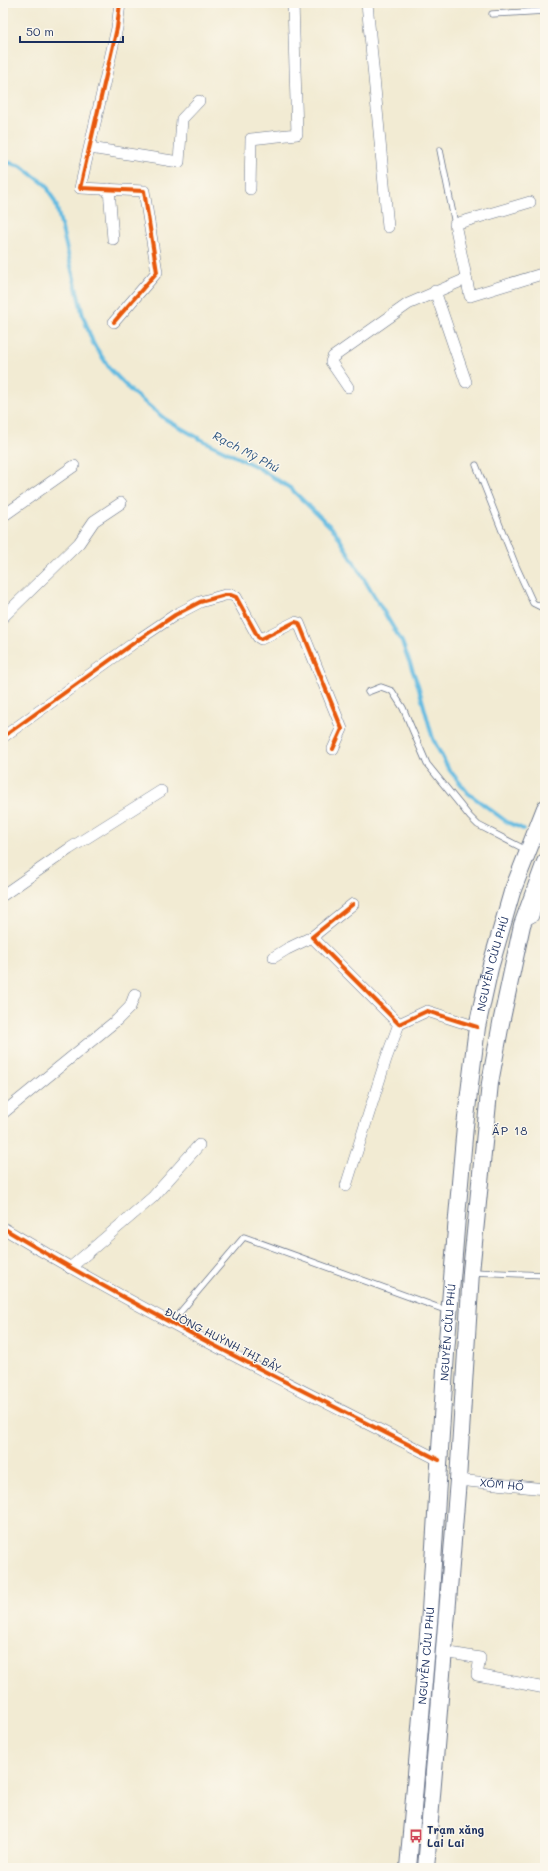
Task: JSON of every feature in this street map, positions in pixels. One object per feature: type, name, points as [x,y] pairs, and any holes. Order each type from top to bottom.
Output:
[{"type":"main road","name":"NGUYỄN CỬU PHÚ","points":[[408,1868],[430,1611],[449,1311],[465,1126],[477,1027],[490,968],[510,899],[545,808]]},
{"type":"main road","name":"NGUYỄN CỬU PHÚ","points":[[426,1868],[458,1480],[471,1272],[490,1083],[522,925],[545,862]]},
{"type":"main road","points":[[439,1460],[458,1480]]},
{"type":"street","points":[[114,322],[157,272],[144,191],[80,188],[117,28],[120,3]]},
{"type":"street","points":[[250,189],[251,139],[296,134],[293,3]]},
{"type":"street","points":[[367,3],[388,227]]},
{"type":"street","points":[[90,148],[179,162],[182,119],[199,101]]},
{"type":"street","points":[[109,190],[113,239]]},
{"type":"street","points":[[530,202],[455,224],[470,296],[545,273]]},
{"type":"street","points":[[348,387],[332,366],[331,362],[333,357],[408,304],[466,278]]},
{"type":"street","points":[[435,291],[466,382]]},
{"type":"street","points":[[3,516],[74,466]]},
{"type":"street","points":[[3,617],[79,543],[94,521],[121,503]]},
{"type":"street","points":[[3,737],[175,615],[200,602],[228,594],[236,597],[261,639],[295,622],[299,623],[342,729],[333,750]]},
{"type":"street","points":[[3,895],[70,849],[161,791]]},
{"type":"street","points":[[274,957],[312,937],[353,904]]},
{"type":"street","points":[[312,937],[399,1024]]},
{"type":"street","points":[[3,1113],[118,1020],[130,1007],[135,994]]},
{"type":"street","points":[[346,1186],[386,1059],[399,1024],[427,1011],[477,1027]]},
{"type":"street","points":[[70,1268],[153,1197],[199,1145]]},
{"type":"street","name":"ĐƯỜNG HUỲNH THỊ BẢY","points":[[3,1228],[70,1268],[171,1323],[439,1460]]},
{"type":"street","name":"XÓM HỐ","points":[[458,1480],[545,1490]]},
{"type":"street","points":[[444,1652],[480,1658],[477,1675],[545,1685]]},
{"type":"lane","points":[[492,14],[545,11]]},
{"type":"lane","points":[[440,150],[455,224]]},
{"type":"lane","points":[[476,465],[516,566],[533,603],[545,609]]},
{"type":"lane","points":[[368,692],[381,687],[391,690],[404,708],[427,764],[470,817],[485,828],[528,852]]},
{"type":"lane","points":[[522,925],[535,918],[545,889]]},
{"type":"lane","points":[[171,1323],[244,1237],[449,1311]]},
{"type":"lane","points":[[471,1272],[545,1275]]},
{"type":"waterway","name":"Rạch Mỹ Phú","points":[[3,161],[21,166],[46,185],[56,204],[83,316],[93,343],[110,369],[132,392],[165,419],[202,440],[257,467],[290,488],[335,531],[402,642],[418,685],[433,739],[448,768],[468,793],[507,822],[523,829]]},
{"type":"cycle path","points":[[114,322],[157,272],[144,191],[80,188],[117,28],[120,3]]},
{"type":"cycle path","points":[[3,737],[175,615],[200,602],[225,595],[231,595],[236,597],[258,637],[261,639],[295,622],[299,623],[342,729],[333,749]]},
{"type":"cycle path","points":[[353,904],[312,937],[399,1024],[427,1011],[477,1027]]},
{"type":"cycle path","points":[[3,1228],[110,1290],[164,1319],[439,1460]]},
{"type":"place","name":"Trạm xăng Lai Lai","points":[[416,1836]]},
{"type":"district","name":"ẤP 18","points":[[510,1131]]}]
